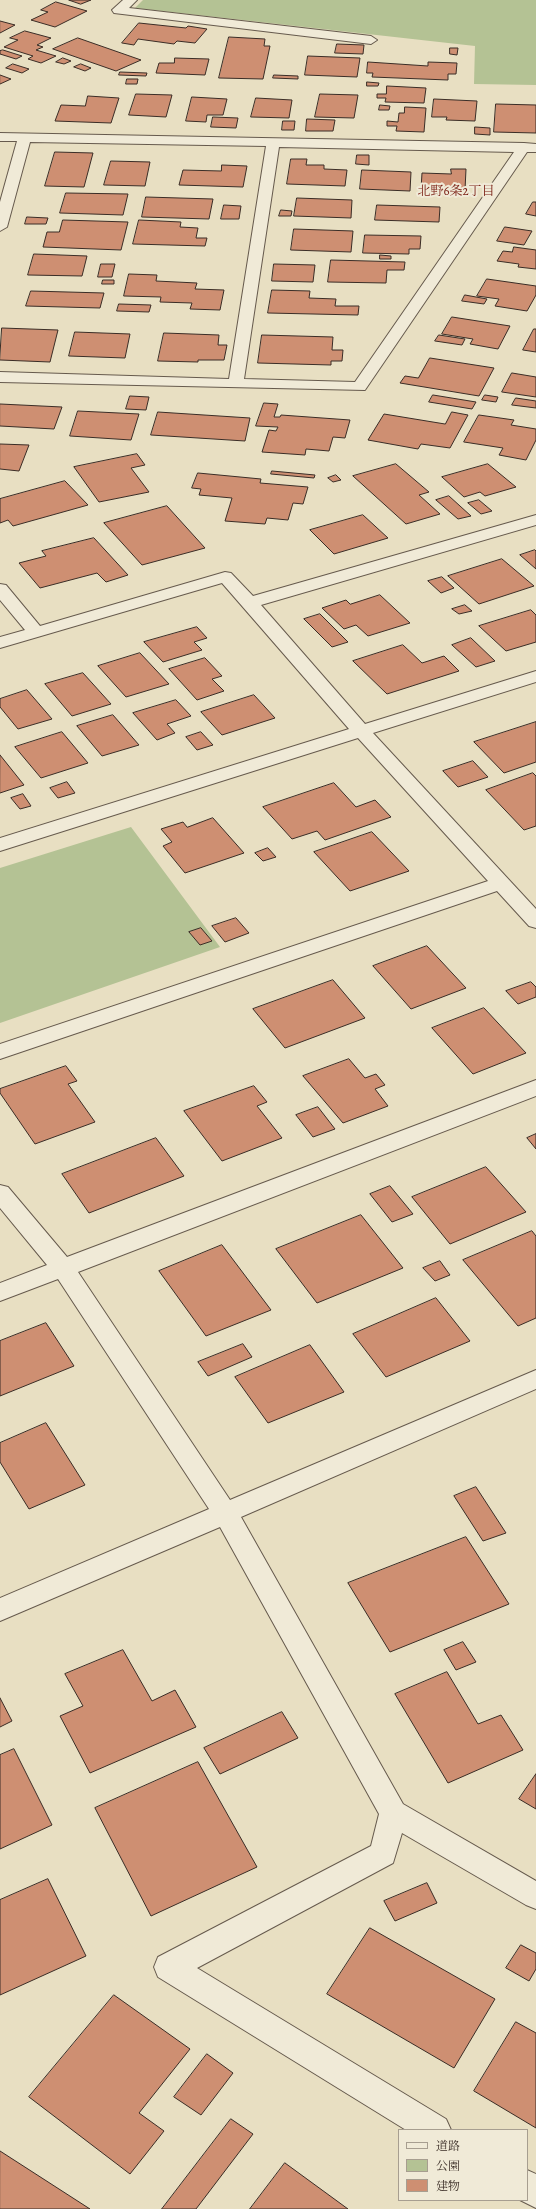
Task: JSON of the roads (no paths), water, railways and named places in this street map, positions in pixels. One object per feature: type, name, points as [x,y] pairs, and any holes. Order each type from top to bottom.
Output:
[{"type":"street","points":[[131,0],[118,10],[371,40]]},
{"type":"street","points":[[0,137],[530,148]]},
{"type":"street","points":[[0,228],[25,137]]},
{"type":"street","points":[[236,383],[273,142]]},
{"type":"street","points":[[0,377],[359,387],[530,148]]},
{"type":"street","points":[[250,603],[536,520]]},
{"type":"street","points":[[0,643],[225,577],[250,603],[361,731],[536,921]]},
{"type":"street","points":[[0,589],[36,632]]},
{"type":"street","points":[[0,845],[536,676]]},
{"type":"street","points":[[0,1052],[502,883]]},
{"type":"street","points":[[0,1292],[536,1088]]},
{"type":"street","points":[[0,1193],[63,1268],[226,1514],[393,1813],[536,1896]]},
{"type":"street","points":[[0,1610],[226,1514],[536,1379]]},
{"type":"street","points":[[393,1813],[383,1854],[169,1967],[433,2129]]},
{"type":"district","name":"北野6条2丁目","points":[[456,192]]}]
